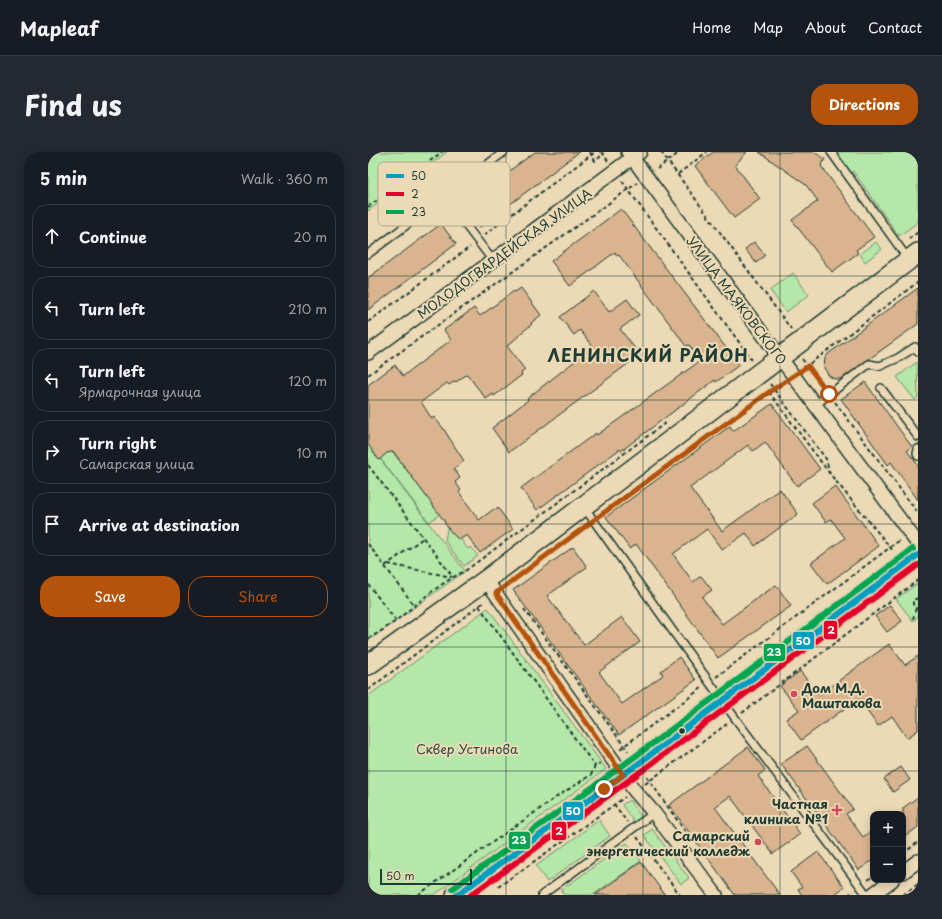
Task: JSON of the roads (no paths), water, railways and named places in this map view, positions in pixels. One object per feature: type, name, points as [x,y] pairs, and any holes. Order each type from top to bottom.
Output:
[{"type":"main road","points":[[457,895],[632,776],[722,700],[918,555]]},
{"type":"street","name":"МОЛОДОГВАРДЕЙСКАЯ УЛИЦА","points":[[368,353],[615,171],[633,154]]},
{"type":"street","name":"УЛИЦА МАЯКОВСКОГО","points":[[633,154],[646,177],[918,544]]},
{"type":"street","points":[[368,665],[491,586],[589,513],[761,372],[913,257]]},
{"type":"street","points":[[491,586],[610,757],[632,776],[654,813],[716,895]]},
{"type":"street","points":[[906,870],[918,861]]},
{"type":"street","points":[[872,895],[888,883]]},
{"type":"lane","points":[[491,162],[504,152]]},
{"type":"lane","points":[[831,152],[913,257]]},
{"type":"lane","points":[[368,254],[405,226]]},
{"type":"lane","points":[[466,226],[493,261]]},
{"type":"lane","points":[[815,405],[869,364],[880,366],[898,358],[914,348],[918,352]]},
{"type":"lane","points":[[881,388],[918,437]]},
{"type":"lane","points":[[918,449],[918,456]]},
{"type":"lane","points":[[589,513],[735,718],[867,895]]},
{"type":"lane","points":[[542,895],[654,813]]},
{"type":"place","name":"Дом М.Д. Маштакова","points":[[794,694]]},
{"type":"place","name":"Частная клиника №1","points":[[837,810]]},
{"type":"place","name":"Самарский энергетический колледж","points":[[758,842]]},
{"type":"district","name":"ЛЕНИНСКИЙ РАЙОН","points":[[648,355]]},
{"type":"park label","name":"Сквер Устинова","points":[[467,748]]}]
